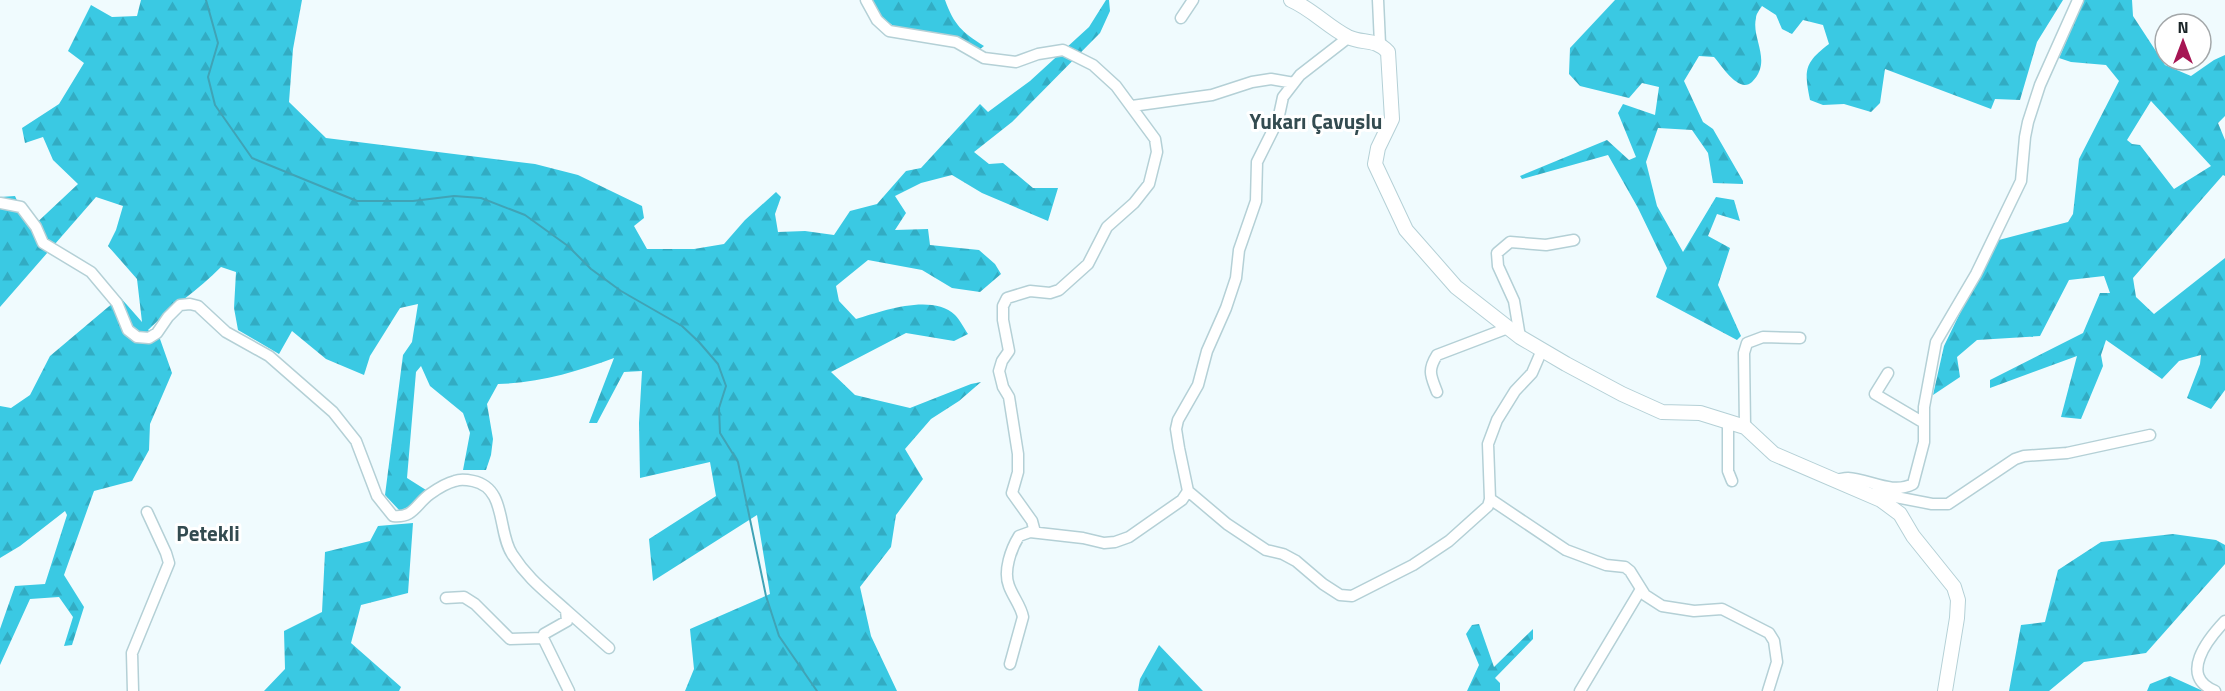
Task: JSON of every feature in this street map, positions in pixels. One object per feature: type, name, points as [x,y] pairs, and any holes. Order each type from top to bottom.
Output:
[{"type":"street","points":[[866,0],[877,21],[889,31],[956,42],[984,58],[1016,62],[1038,54],[1063,50],[1093,65],[1116,86],[1155,139],[1157,152],[1149,184],[1134,203],[1107,227],[1088,264],[1059,290],[1050,293],[1030,291],[1007,298],[1003,306],[1003,320],[1009,351],[999,371],[1003,387],[1009,397],[1018,454],[1018,472],[1012,493],[1032,521],[1035,532]]},
{"type":"street","points":[[1181,18],[1193,0]]},
{"type":"street","points":[[1291,0],[1349,37],[1380,44],[1388,52],[1392,119],[1378,148],[1375,164],[1406,230],[1456,287],[1514,333],[1622,394],[1662,412],[1700,413],[1745,428],[1774,454],[1881,500],[1900,514],[1912,536],[1954,587],[1958,600],[1958,618],[1945,691]]},
{"type":"street","points":[[1378,0],[1380,44]]},
{"type":"street","points":[[1833,480],[1848,478],[1895,488],[1908,487],[1913,484],[1922,452],[1924,407],[1936,342],[1976,273],[2021,180],[2028,122],[2040,85],[2078,0]]},
{"type":"street","points":[[1349,37],[1300,75],[1283,97],[1278,120],[1257,162],[1256,201],[1239,250],[1236,278],[1227,308],[1208,351],[1198,385],[1178,420],[1176,429],[1188,491],[1227,524],[1266,550],[1283,554],[1296,561],[1340,595],[1352,596],[1413,565],[1449,541],[1488,506],[1490,499],[1488,444],[1497,420],[1515,392],[1532,373],[1542,350]]},
{"type":"street","points":[[1132,106],[1212,95],[1252,82],[1271,79],[1294,83]]},
{"type":"street","points":[[0,203],[21,207],[36,227],[43,243],[92,272],[117,303],[128,330],[137,337],[149,338],[157,333],[180,305],[190,304],[198,306],[226,332],[269,356],[333,412],[356,441],[377,496],[393,516],[403,517],[411,513],[430,494],[456,480],[481,483],[491,492],[498,504],[510,551],[532,582],[609,648]]},
{"type":"street","points":[[1514,333],[1514,301],[1498,266],[1497,253],[1510,242],[1546,245],[1574,240]]},
{"type":"street","points":[[1437,392],[1430,374],[1430,365],[1437,355],[1514,333]]},
{"type":"street","points":[[1745,428],[1744,353],[1747,343],[1762,337],[1800,338]]},
{"type":"street","points":[[1888,373],[1875,394],[1924,423]]},
{"type":"street","points":[[1897,406],[1898,395]]},
{"type":"street","points":[[1728,422],[1728,471],[1732,481]]},
{"type":"street","points":[[1857,490],[1932,504],[1948,504],[2015,459],[2024,456],[2067,453],[2150,435]]},
{"type":"street","points":[[1010,664],[1023,617],[1022,610],[1008,584],[1008,564],[1019,536],[1035,532],[1104,543],[1115,542],[1129,537],[1182,500],[1188,491]]},
{"type":"street","points":[[1490,499],[1566,550],[1606,565],[1625,567],[1630,571],[1644,595],[1662,606],[1694,611],[1722,609],[1769,633],[1774,641],[1777,662],[1768,691]]},
{"type":"street","points":[[133,691],[132,653],[169,563],[147,512]]},
{"type":"street","points":[[1580,691],[1641,589]]},
{"type":"street","points":[[446,598],[464,597],[475,604],[510,639],[543,638]]},
{"type":"street","points":[[543,638],[544,634],[567,621],[566,610]]},
{"type":"street","points":[[2215,691],[2198,677],[2197,662],[2209,637],[2225,621]]},
{"type":"street","points":[[543,638],[569,691]]},
{"type":"green space","points":[[141,0],[302,0],[293,49],[289,102],[326,138],[535,164],[578,175],[642,206],[644,218],[634,226],[647,249],[694,249],[724,244],[745,220],[776,192],[781,197],[775,214],[778,232],[805,231],[834,235],[850,211],[877,204],[906,171],[921,168],[980,104],[988,112],[1030,81],[1089,27],[1106,0],[1109,0],[1110,11],[1100,33],[1012,122],[974,152],[989,164],[1003,163],[1033,188],[1058,188],[1048,221],[982,193],[952,175],[921,183],[895,196],[906,213],[895,230],[928,229],[930,245],[979,250],[995,264],[1001,274],[980,292],[952,288],[922,270],[868,260],[836,286],[839,301],[856,319],[893,308],[920,304],[933,305],[955,315],[968,334],[954,341],[906,333],[831,372],[855,395],[910,408],[981,382],[959,401],[931,419],[905,449],[923,479],[896,515],[891,547],[860,587],[871,636],[897,691],[685,691],[694,669],[690,629],[770,594],[757,515],[653,581],[649,539],[716,496],[710,462],[640,478],[639,423],[642,371],[624,372],[597,423],[589,423],[614,358],[557,376],[498,384],[487,404],[493,439],[486,470],[463,470],[470,433],[463,413],[430,386],[421,366],[416,372],[407,478],[426,490],[412,505],[400,511],[385,495],[403,355],[412,342],[418,304],[400,308],[370,356],[364,375],[326,359],[292,331],[279,354],[238,330],[234,308],[236,272],[221,267],[148,330],[160,339],[172,373],[150,424],[149,450],[132,481],[94,491],[64,575],[84,607],[72,645],[64,646],[73,617],[59,597],[30,599],[0,665],[0,629],[15,586],[45,584],[67,515],[65,511],[20,546],[0,558],[0,406],[11,408],[30,395],[50,356],[120,297],[142,322],[137,279],[108,246],[116,230],[123,206],[96,197],[0,307],[0,197],[15,196],[30,229],[78,184],[53,160],[43,137],[25,143],[22,128],[59,104],[84,63],[68,51],[91,5],[112,17],[137,16]]},
{"type":"green space","points":[[870,0],[945,0],[960,27],[984,46],[979,50],[896,28],[879,15]]},
{"type":"green space","points":[[1615,0],[2063,0],[2037,42],[2020,100],[1995,99],[1991,109],[1885,69],[1880,103],[1871,112],[1844,104],[1823,105],[1810,100],[1807,74],[1810,62],[1829,44],[1823,25],[1803,20],[1792,34],[1782,29],[1776,15],[1762,6],[1755,26],[1761,66],[1752,82],[1747,85],[1736,82],[1714,57],[1699,56],[1684,81],[1703,122],[1713,129],[1743,184],[1713,183],[1708,153],[1692,130],[1658,128],[1646,162],[1657,206],[1683,252],[1716,197],[1734,200],[1740,221],[1717,214],[1708,236],[1730,248],[1718,285],[1741,336],[1737,340],[1656,297],[1667,268],[1638,208],[1608,155],[1522,179],[1520,176],[1607,140],[1629,160],[1636,157],[1618,113],[1623,104],[1655,115],[1659,87],[1642,83],[1629,98],[1580,86],[1569,74],[1570,48]]},
{"type":"green space","points":[[2084,0],[2132,0],[2133,16],[2153,47],[2153,72],[2182,72],[2191,76],[2197,72],[2213,72],[2213,61],[2225,55],[2225,116],[2218,123],[2225,140],[2225,176],[2223,175],[2133,278],[2136,297],[2154,314],[2225,258],[2225,390],[2211,409],[2187,398],[2200,364],[2201,355],[2179,361],[2162,379],[2106,340],[2101,355],[2103,366],[2081,419],[2061,417],[2077,356],[1990,388],[1990,380],[2083,333],[2100,293],[2110,293],[2104,276],[2069,280],[2040,336],[1977,340],[1957,357],[1960,377],[1933,395],[1944,346],[1995,241],[2068,222],[2073,214],[2079,159],[2119,81],[2106,65],[2071,62],[2059,58]],"holes":[[[2151,101],[2211,166],[2174,189],[2140,145],[2132,144],[2127,140]]]},
{"type":"green space","points":[[413,523],[408,593],[361,605],[351,643],[401,687],[399,691],[264,691],[285,669],[284,631],[322,612],[325,552],[370,541],[378,526]]},
{"type":"green space","points":[[2173,534],[2216,540],[2225,545],[2225,564],[2146,653],[2084,662],[2049,691],[2009,691],[2021,625],[2045,622],[2058,570],[2101,542]]},
{"type":"green space","points":[[1479,624],[1494,667],[1533,629],[1533,639],[1495,678],[1500,683],[1500,691],[1467,691],[1479,665],[1466,634],[1472,625]]},
{"type":"green space","points":[[1159,645],[1203,691],[1138,691],[1140,679]]},
{"type":"green space","points":[[2170,676],[2203,691],[2147,691],[2150,684]]},
{"type":"waterway","points":[[206,0],[218,43],[208,77],[215,105],[252,158],[357,201],[413,201],[454,196],[481,198],[525,215],[568,246],[591,269],[621,291],[682,326],[699,342],[718,364],[726,386],[719,408],[720,433],[738,462],[766,596],[779,636],[817,691]]},
{"type":"district","name":"Yukarı Çavuşlu","points":[[1316,122]]},
{"type":"district","name":"Petekli","points":[[208,534]]}]
